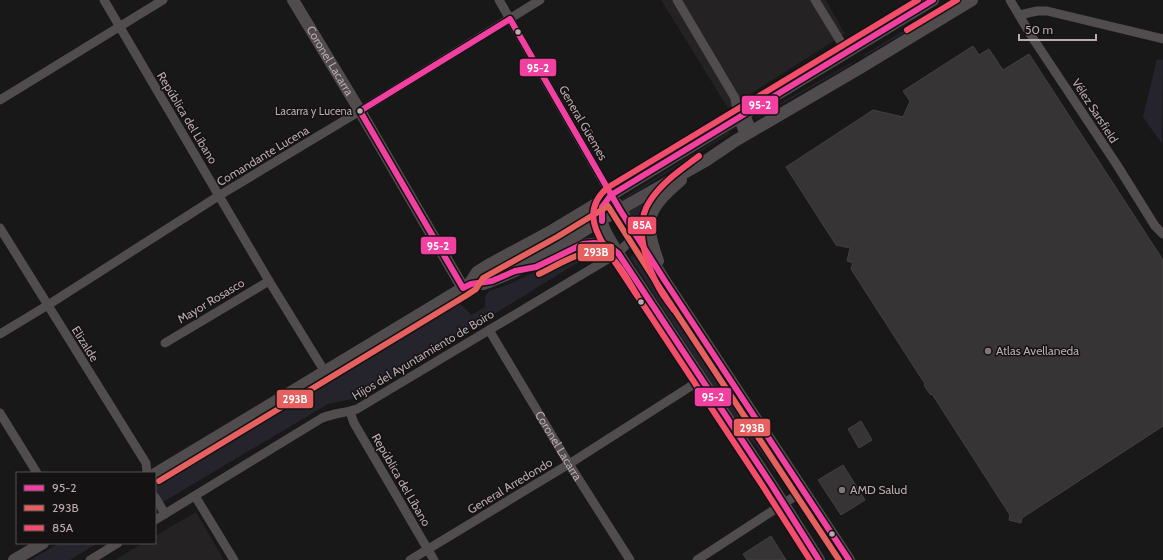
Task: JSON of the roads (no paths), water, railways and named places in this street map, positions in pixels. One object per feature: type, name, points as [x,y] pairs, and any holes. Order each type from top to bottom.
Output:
[{"type":"main road","name":"Coronel Lacarra","points":[[293,0],[467,285]]},
{"type":"main road","points":[[156,473],[467,285],[477,272],[553,230],[932,0]]},
{"type":"main road","points":[[467,285],[483,284],[515,271],[707,160],[972,0]]},
{"type":"main road","points":[[664,281],[650,240],[649,222],[652,213],[669,191],[707,160]]},
{"type":"main road","points":[[611,195],[664,281],[849,560]]},
{"type":"main road","points":[[611,195],[602,207],[601,220],[606,232],[618,253],[784,503],[819,560]]},
{"type":"main road","points":[[515,271],[537,267],[585,244],[602,244],[612,248],[618,253]]},
{"type":"main road","points":[[14,560],[41,544]]},
{"type":"street","name":"República del Líbano","points":[[104,0],[269,281],[325,372]]},
{"type":"street","points":[[0,100],[162,0]]},
{"type":"street","name":"General Güemes","points":[[498,0],[510,18],[611,195]]},
{"type":"street","name":"Comandante Lucena","points":[[0,334],[220,196],[540,0]]},
{"type":"street","points":[[677,0],[735,98],[749,134]]},
{"type":"street","points":[[815,0],[846,52]]},
{"type":"street","name":"Vélez Sarsfield","points":[[1010,0],[1155,226],[1163,234]]},
{"type":"street","points":[[1019,15],[1037,11],[1047,11],[1163,39]]},
{"type":"street","name":"Elizalde","points":[[0,228],[146,463],[147,472]]},
{"type":"street","name":"Hijos del Ayuntamiento de Boiro","points":[[156,519],[322,418],[336,413],[350,412],[357,409],[618,253],[636,235]]},
{"type":"street","name":"Mayor Rosasco","points":[[165,343],[269,281]]},
{"type":"street","name":"Coronel Lacarra","points":[[489,330],[569,464],[630,560]]},
{"type":"street","name":"General Arredondo","points":[[410,560],[569,464],[702,379]]},
{"type":"street","name":"República del Líbano","points":[[350,412],[354,423],[434,560]]},
{"type":"street","points":[[0,413],[36,472]]},
{"type":"street","points":[[697,560],[803,491]]},
{"type":"street","points":[[195,496],[234,560]]},
{"type":"street","points":[[156,499],[165,514]]},
{"type":"street","points":[[90,560],[116,544]]},
{"type":"place","name":"Lacarra y Lucena","points":[[360,111]]},
{"type":"place","name":"Atlas Avellaneda","points":[[988,351]]},
{"type":"place","name":"AMD Salud","points":[[842,490]]}]
